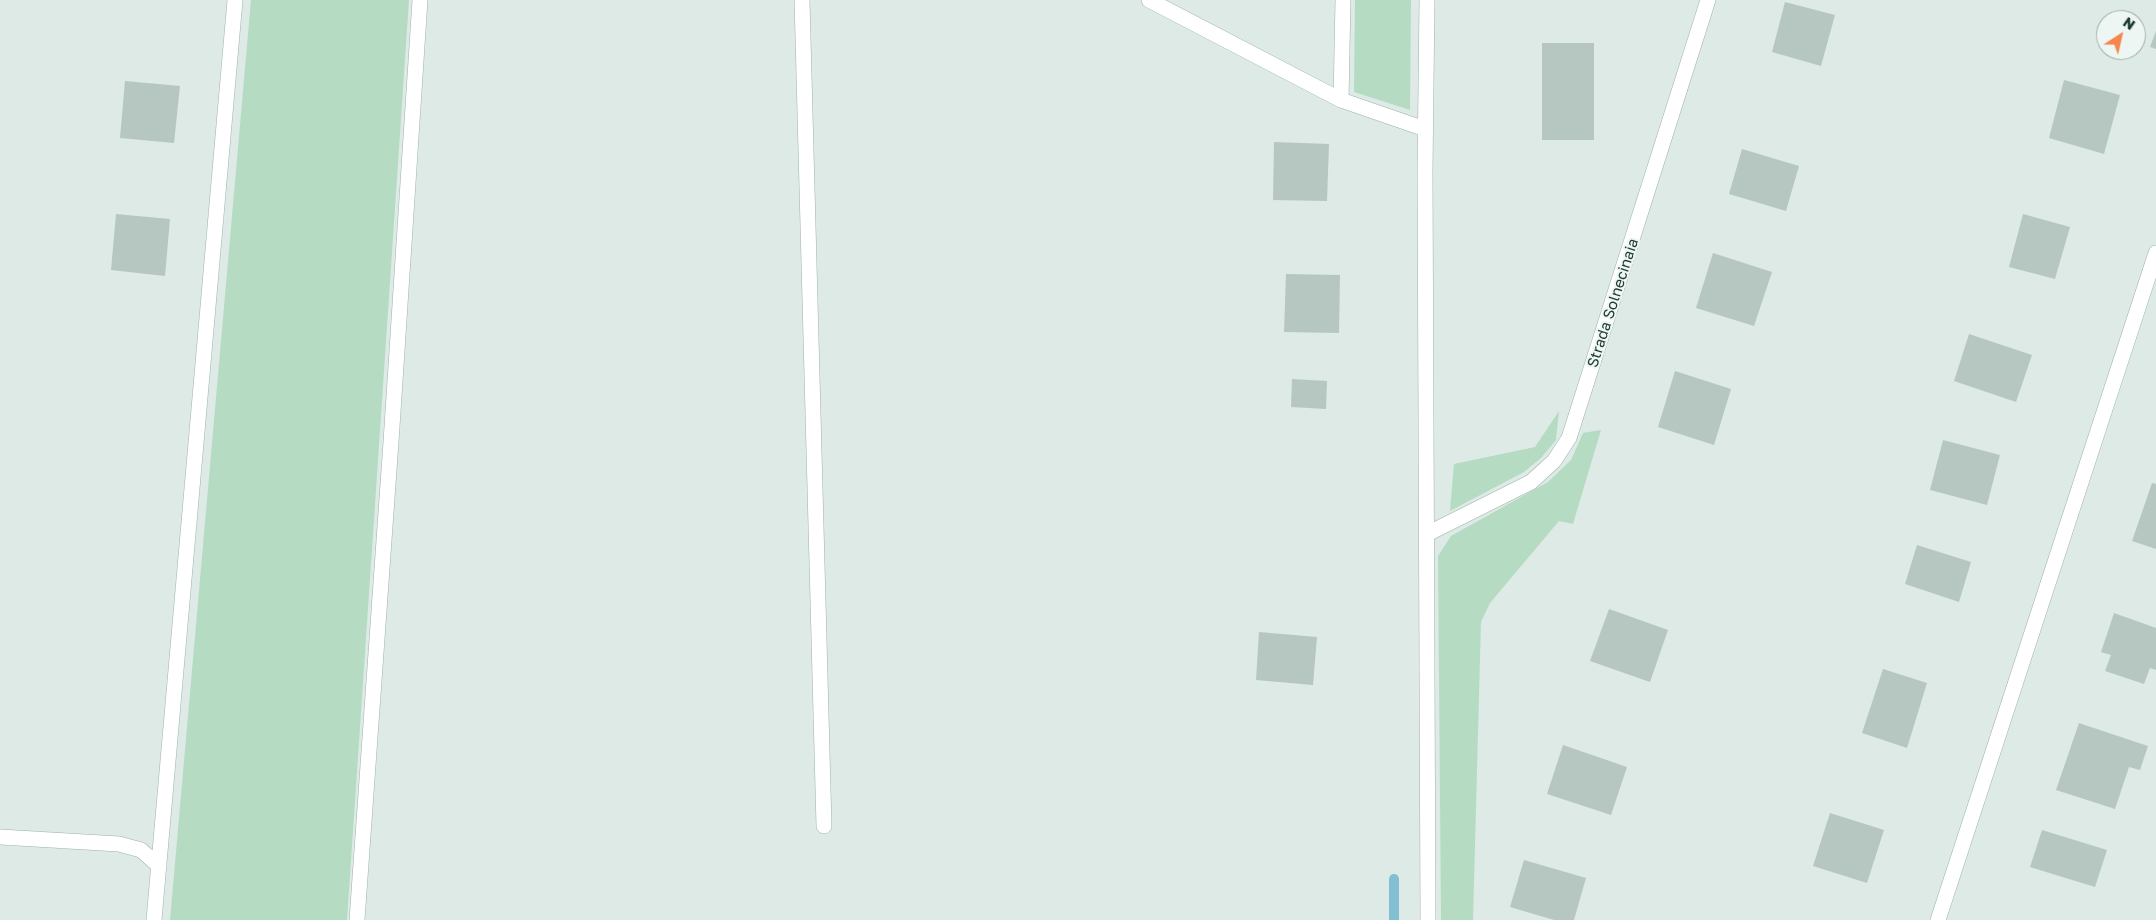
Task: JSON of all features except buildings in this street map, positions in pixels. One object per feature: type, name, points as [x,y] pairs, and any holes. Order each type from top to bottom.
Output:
[{"type":"street","points":[[154,920],[203,344],[235,0]]},
{"type":"street","points":[[357,920],[420,0]]},
{"type":"street","points":[[802,0],[824,826]]},
{"type":"street","points":[[1149,0],[1341,100],[1425,129]]},
{"type":"street","points":[[1341,100],[1343,0]]},
{"type":"street","points":[[1427,0],[1425,129],[1428,920]]},
{"type":"street","name":"Strada Solnecinaia","points":[[1427,534],[1531,482],[1554,461],[1569,438],[1708,0]]},
{"type":"street","points":[[1938,920],[2156,253]]},
{"type":"street","points":[[0,837],[119,844],[141,850],[159,866]]},
{"type":"green space","points":[[251,0],[409,0],[347,920],[170,920]]},
{"type":"green space","points":[[1355,0],[1411,0],[1410,110],[1354,92]]},
{"type":"green space","points":[[1559,411],[1556,440],[1541,458],[1524,472],[1450,511],[1454,464],[1535,447]]},
{"type":"green space","points":[[1601,430],[1573,524],[1559,521],[1490,603],[1481,622],[1473,920],[1441,920],[1438,556],[1451,536],[1548,482],[1571,460],[1583,433]]},
{"type":"waterway","points":[[1394,879],[1394,920]]}]
